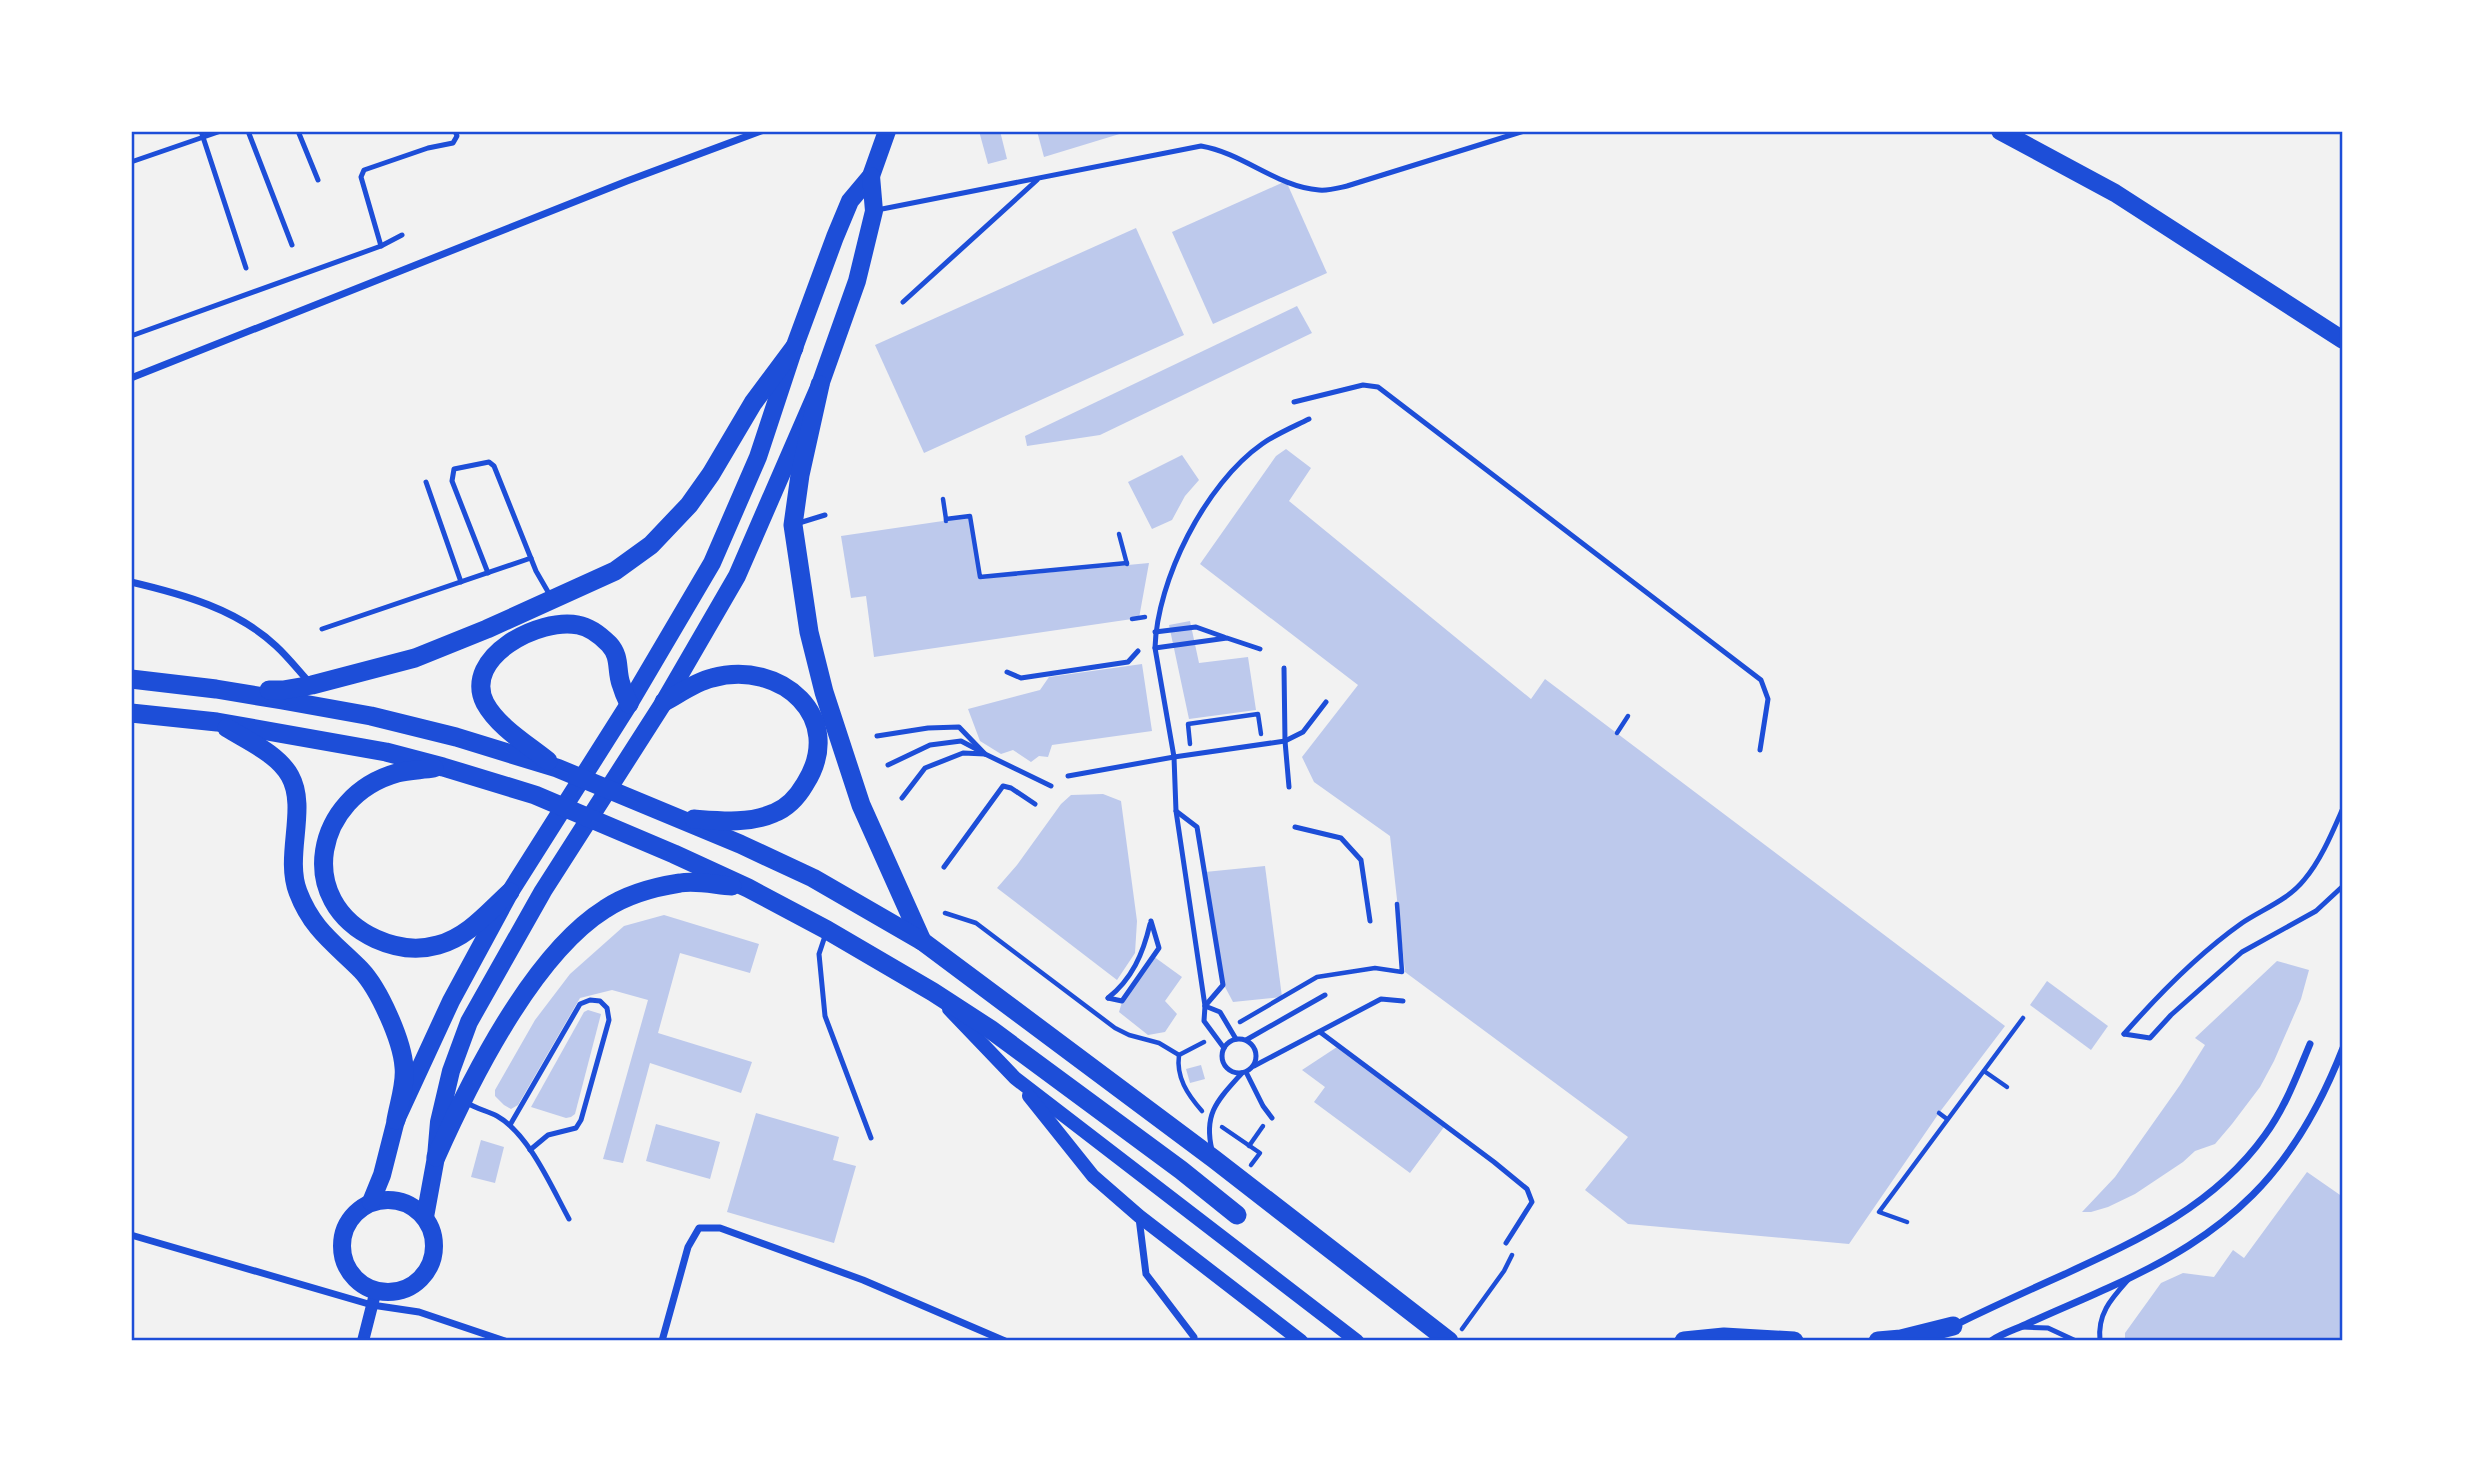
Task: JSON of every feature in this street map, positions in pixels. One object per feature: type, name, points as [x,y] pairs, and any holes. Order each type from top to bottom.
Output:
[{"type":"highway","points":[[216,689],[284,690],[382,668],[415,658],[615,571],[651,545],[689,505],[753,404],[794,348]]},
{"type":"highway","points":[[820,385],[800,475],[793,525],[809,632],[824,692],[861,806],[922,941]]},
{"type":"highway","points":[[557,768],[497,719],[485,703],[481,675],[498,652],[530,631],[555,624],[578,625],[596,632],[612,647],[619,663],[620,682],[629,704]]},
{"type":"highway","points":[[664,702],[710,678],[735,674],[763,676],[782,684],[800,697],[812,715],[817,738],[816,761],[810,776],[794,800],[776,813],[728,822],[676,818]]},
{"type":"highway","points":[[133,679],[216,689],[371,716],[456,737],[557,768],[740,844],[813,878],[922,941],[1455,1336]]},
{"type":"highway","points":[[131,713],[217,722],[386,752],[443,767],[536,795],[748,888],[827,930],[990,1029],[1181,1170],[1237,1215]]},
{"type":"highway","points":[[131,724],[180,718]]},
{"type":"highway","points":[[217,722],[281,764],[293,781],[296,806],[292,871],[297,891],[313,924],[364,973],[390,1017],[404,1067],[397,1120]]},
{"type":"highway","points":[[443,767],[397,774],[367,788],[335,817],[327,835],[323,864],[331,899],[361,932],[390,944],[418,949],[440,945],[468,931],[514,885]]},
{"type":"highway","points":[[436,1157],[461,1100],[505,1025],[538,976],[571,938],[605,909],[638,894],[682,882],[748,888]]},
{"type":"highway","points":[[1878,1341],[1900,1339],[1953,1326]]},
{"type":"highway","points":[[1684,1341],[1724,1337],[1794,1341]]},
{"type":"main road","points":[[425,1217],[436,1157],[439,1122],[451,1070],[470,1022],[543,891],[664,702],[737,576],[820,385],[858,281],[874,211],[872,176],[887,131]]},
{"type":"main road","points":[[2000,131],[2115,192],[2343,340]]},
{"type":"main road","points":[[371,1202],[382,1175],[397,1120],[451,1001],[514,885],[629,704],[712,563],[758,457],[794,348],[850,201],[872,176]]},
{"type":"main road","points":[[933,992],[1015,1078],[1093,1177],[1139,1216],[1301,1341]]},
{"type":"main road","points":[[1015,1078],[1357,1341]]},
{"type":"main road","points":[[385,1199],[414,1207],[425,1217],[432,1230],[434,1244],[426,1271],[417,1282],[404,1289],[374,1298],[352,1275],[344,1262],[342,1234],[348,1220],[371,1202],[385,1199]]},
{"type":"street","points":[[131,378],[614,186],[761,131]]},
{"type":"street","points":[[131,582],[167,591],[248,624],[275,645],[312,685]]},
{"type":"street","points":[[1935,1341],[1953,1326],[2164,1226],[2212,1191],[2241,1165],[2266,1134],[2292,1089],[2310,1044]]},
{"type":"street","points":[[1991,1341],[2174,1256],[2217,1227],[2255,1195],[2290,1152],[2328,1087],[2343,1048]]},
{"type":"street","points":[[1139,1216],[1146,1274],[1194,1337],[1194,1341]]},
{"type":"street","points":[[662,1341],[688,1247],[699,1228],[720,1228],[863,1280],[1005,1341]]},
{"type":"street","points":[[131,1235],[374,1298],[505,1341]]},
{"type":"street","points":[[363,1341],[374,1298]]},
{"type":"lane","points":[[131,162],[202,134],[221,131]]},
{"type":"lane","points":[[248,131],[292,245]]},
{"type":"lane","points":[[298,131],[318,180]]},
{"type":"lane","points":[[381,246],[361,177],[363,170],[428,148],[453,143],[457,136],[456,131]]},
{"type":"lane","points":[[874,211],[1201,146],[1219,149],[1292,184],[1321,190],[1347,186],[1524,131]]},
{"type":"lane","points":[[202,134],[246,268]]},
{"type":"lane","points":[[903,302],[1040,178]]},
{"type":"lane","points":[[131,336],[381,246],[401,234]]},
{"type":"lane","points":[[1294,402],[1363,385],[1378,387],[1762,680],[1768,699],[1760,750]]},
{"type":"lane","points":[[1224,1048],[1204,1021],[1205,1006],[1177,811],[1174,757],[1155,648],[1155,632],[1176,560],[1208,504],[1241,463],[1259,446],[1309,419]]},
{"type":"lane","points":[[488,573],[452,481],[454,469],[489,462],[492,463],[531,558],[552,600]]},
{"type":"lane","points":[[426,482],[461,582]]},
{"type":"lane","points":[[793,525],[825,515]]},
{"type":"lane","points":[[322,629],[531,558]]},
{"type":"lane","points":[[1155,632],[1196,627],[1260,649]]},
{"type":"lane","points":[[1155,648],[1227,638]]},
{"type":"lane","points":[[1007,671],[1021,678],[1128,662],[1138,651]]},
{"type":"lane","points":[[1284,668],[1289,787]]},
{"type":"lane","points":[[1068,776],[1285,741],[1303,732],[1326,702]]},
{"type":"lane","points":[[877,736],[928,728],[959,727],[985,754]]},
{"type":"lane","points":[[888,765],[930,745],[961,741],[1051,786]]},
{"type":"lane","points":[[902,799],[925,768],[963,753],[985,754]]},
{"type":"lane","points":[[944,867],[998,789],[1003,786],[1011,788],[1035,804]]},
{"type":"lane","points":[[2343,808],[2319,858],[2304,881],[2288,895],[2242,923],[2188,968],[2124,1034],[2150,1038],[2171,1015],[2242,952],[2316,911],[2343,886]]},
{"type":"lane","points":[[1177,811],[1197,827],[1223,985],[1205,1006]]},
{"type":"lane","points":[[1295,827],[1341,838],[1361,860],[1370,921]]},
{"type":"lane","points":[[1151,921],[1159,948],[1122,1001],[1108,998],[1123,985],[1136,966],[1151,921]]},
{"type":"lane","points":[[827,930],[819,954],[825,1017],[871,1138]]},
{"type":"lane","points":[[1271,1117],[1244,1073],[1227,1069],[1222,1059],[1224,1048],[1236,1039],[1246,1040],[1325,995]]},
{"type":"lane","points":[[510,1125],[580,1004],[590,999],[600,1000],[607,1008],[609,1020],[582,1120],[576,1128],[548,1135],[530,1150]]},
{"type":"lane","points":[[1214,1158],[1208,1131],[1209,1119],[1225,1092],[1244,1073],[1381,999],[1403,1001]]},
{"type":"lane","points":[[1205,1006],[1220,1012],[1236,1039]]},
{"type":"lane","points":[[1320,1032],[1527,1189],[1532,1202],[1506,1243]]},
{"type":"lane","points":[[1246,1040],[1255,1049],[1254,1066]]},
{"type":"lane","points":[[461,1100],[497,1116],[510,1125],[530,1150],[569,1219]]},
{"type":"lane","points":[[2100,1341],[2099,1330],[2105,1305],[2128,1279]]},
{"type":"lane","points":[[2019,1327],[2048,1328],[2076,1341]]},
{"type":"path","points":[[943,499],[946,520],[970,516],[980,577],[1127,564],[1119,534]]},
{"type":"path","points":[[1137,618],[1138,622],[1132,622],[1132,619],[1145,617]]},
{"type":"path","points":[[1172,746],[1191,744],[1188,724],[1246,714],[1258,714],[1262,744]]},
{"type":"path","points":[[1617,733],[1628,716]]},
{"type":"path","points":[[1907,1222],[1879,1212],[2023,1018]]},
{"type":"path","points":[[1179,1055],[1177,1067],[1183,1085],[1209,1119],[1260,1154]]},
{"type":"path","points":[[1984,1071],[2007,1087]]},
{"type":"path","points":[[1939,1113],[1947,1119]]},
{"type":"path","points":[[1249,1146],[1271,1117]]},
{"type":"path","points":[[1455,1336],[1504,1271]]},
{"type":"building","points":[[979,131],[1000,131],[1007,159],[988,164]]},
{"type":"building","points":[[1037,131],[1126,131],[1126,132],[1044,157]]},
{"type":"building","points":[[1286,181],[1327,273],[1213,324],[1172,232]]},
{"type":"building","points":[[1136,228],[1184,335],[924,453],[875,345]]},
{"type":"building","points":[[1297,306],[1312,333],[1100,435],[1027,446],[1025,436]]},
{"type":"building","points":[[1286,449],[1311,468],[1289,501],[1531,699],[1545,679],[2005,1026],[1939,1113],[1849,1244],[1628,1224],[1585,1190],[1628,1137],[1405,972],[1390,836],[1314,782],[1302,757],[1358,685],[1200,564],[1276,456]]},
{"type":"building","points":[[1182,455],[1199,480],[1185,496],[1172,520],[1152,529],[1128,482]]},
{"type":"building","points":[[970,517],[979,579],[1149,563],[1139,618],[874,657],[866,596],[851,598],[841,536]]},
{"type":"building","points":[[1190,621],[1199,663],[1248,657],[1256,710],[1189,719],[1169,625]]},
{"type":"building","points":[[1142,664],[1152,731],[1052,745],[1048,757],[1039,756],[1031,762],[1013,750],[1001,754],[980,741],[968,709],[1040,690],[1049,677]]},
{"type":"building","points":[[1103,794],[1121,801],[1137,921],[1135,953],[1117,980],[997,888],[1061,804],[1071,795]]},
{"type":"building","points":[[1265,866],[1282,997],[1233,1002],[1224,985],[1205,872]]},
{"type":"building","points":[[664,915],[759,944],[750,973],[680,953],[658,1033],[752,1062],[741,1093],[650,1063],[623,1163],[603,1159],[648,1000],[612,990],[580,998],[518,1105],[511,1109],[504,1105],[495,1096],[495,1090],[535,1020],[570,974],[624,926]]},
{"type":"building","points":[[1153,956],[1182,977],[1165,1001],[1177,1014],[1165,1032],[1148,1035],[1119,1012],[1122,1002]]},
{"type":"building","points":[[2277,961],[2309,970],[2301,999],[2260,1087],[2232,1124],[2215,1144],[2195,1151],[2135,1194],[2108,1207],[2082,1212],[2115,1177],[2180,1085],[2205,1045],[2195,1038]]},
{"type":"building","points":[[2047,981],[2108,1026],[2091,1050],[2030,1005]]},
{"type":"building","points":[[588,1010],[601,1014],[575,1114],[566,1118],[531,1107],[584,1012]]},
{"type":"building","points":[[1337,1047],[1444,1127],[1410,1173],[1314,1102],[1325,1087],[1302,1070]]},
{"type":"building","points":[[1201,1065],[1205,1079],[1190,1083],[1186,1069]]},
{"type":"building","points":[[756,1113],[839,1137],[833,1160],[856,1166],[834,1243],[727,1212]]},
{"type":"building","points":[[656,1124],[720,1142],[710,1179],[646,1161]]},
{"type":"building","points":[[481,1140],[504,1147],[495,1183],[471,1177]]},
{"type":"building","points":[[2307,1172],[2343,1197],[2343,1341],[2125,1341],[2125,1333],[2161,1283],[2183,1273],[2214,1277],[2233,1250],[2244,1258]]}]
